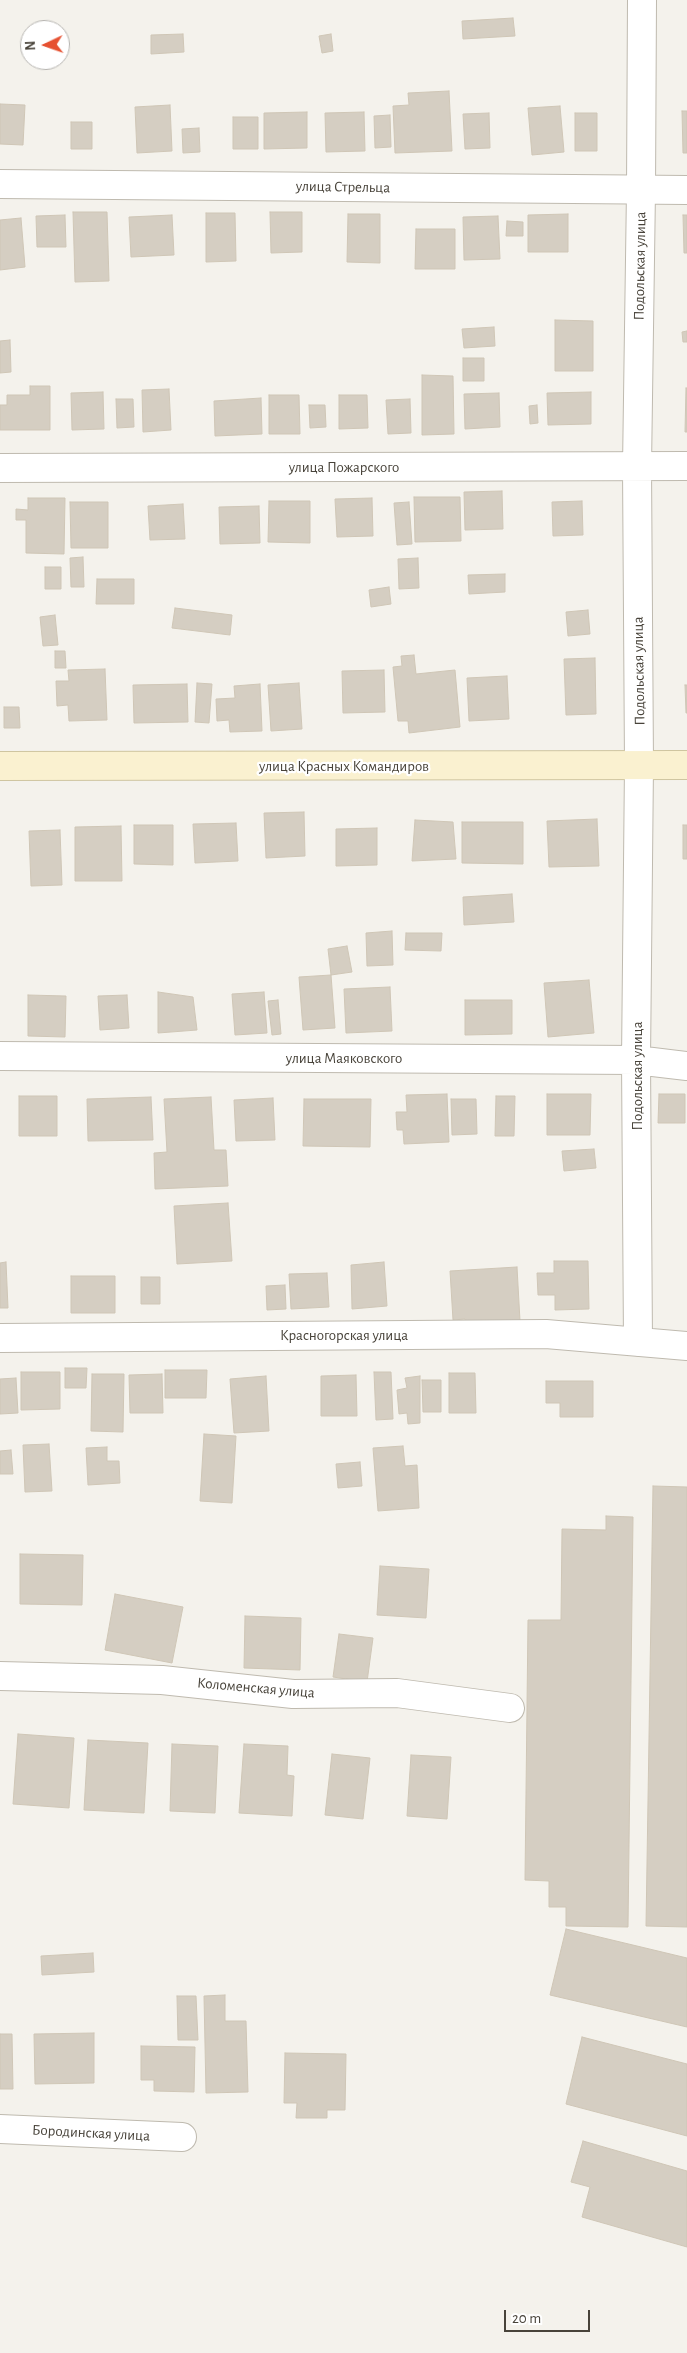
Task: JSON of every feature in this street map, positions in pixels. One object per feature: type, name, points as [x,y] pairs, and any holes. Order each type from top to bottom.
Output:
[{"type":"street","name":"Подольская улица","points":[[638,1342],[636,1060],[640,765],[637,467],[642,190],[642,0]]},
{"type":"street","name":"улица Стрельца","points":[[0,184],[687,190]]},
{"type":"street","name":"улица Пожарского","points":[[0,468],[687,466]]},
{"type":"street","name":"улица Красных Командиров","points":[[0,766],[687,765]]},
{"type":"street","name":"улица Маяковского","points":[[0,1056],[636,1060],[687,1066]]},
{"type":"street","name":"Красногорская улица","points":[[0,1338],[546,1334],[687,1346]]},
{"type":"street","name":"Коломенская улица","points":[[0,1676],[162,1680],[293,1694],[397,1693],[510,1708]]},
{"type":"street","name":"Бородинская улица","points":[[0,2129],[182,2137]]},
{"type":"building","points":[[513,18],[515,36],[463,39],[462,21]]},
{"type":"building","points":[[183,34],[184,52],[151,54],[151,35]]},
{"type":"building","points":[[331,34],[333,51],[322,53],[319,36]]},
{"type":"building","points":[[449,91],[452,151],[395,153],[393,106],[409,105],[408,93]]},
{"type":"building","points":[[0,104],[25,105],[23,145],[0,144]]},
{"type":"building","points":[[170,105],[172,151],[137,153],[135,107]]},
{"type":"building","points":[[560,106],[564,152],[532,155],[528,108]]},
{"type":"building","points":[[682,111],[687,111],[687,153],[683,153]]},
{"type":"building","points":[[307,112],[307,148],[264,149],[264,113]]},
{"type":"building","points":[[364,112],[365,151],[326,152],[325,113]]},
{"type":"building","points":[[489,113],[490,148],[465,149],[463,114]]},
{"type":"building","points":[[575,113],[597,113],[597,151],[575,151]]},
{"type":"building","points":[[390,115],[391,147],[375,148],[374,116]]},
{"type":"building","points":[[233,117],[258,117],[258,149],[233,149]]},
{"type":"building","points":[[71,122],[92,122],[92,149],[71,149]]},
{"type":"building","points":[[199,128],[200,152],[183,153],[182,129]]},
{"type":"building","points":[[73,212],[107,212],[109,281],[75,282]]},
{"type":"building","points":[[270,212],[302,212],[302,252],[271,253]]},
{"type":"building","points":[[206,213],[235,213],[236,261],[206,262]]},
{"type":"building","points":[[348,214],[380,214],[380,263],[347,262]]},
{"type":"building","points":[[568,214],[568,252],[528,252],[528,215]]},
{"type":"building","points":[[65,215],[66,247],[37,247],[36,216]]},
{"type":"building","points":[[172,215],[174,255],[131,257],[129,217]]},
{"type":"building","points":[[683,215],[687,215],[687,253],[684,253]]},
{"type":"building","points":[[498,216],[500,259],[464,260],[463,217]]},
{"type":"building","points":[[21,218],[25,267],[0,270],[0,220]]},
{"type":"building","points":[[507,221],[523,222],[523,236],[506,236]]},
{"type":"building","points":[[416,229],[455,229],[455,269],[415,269]]},
{"type":"building","points":[[555,320],[593,321],[593,371],[555,371]]},
{"type":"building","points":[[494,327],[495,346],[464,348],[462,329]]},
{"type":"building","points":[[687,331],[687,342],[683,342],[682,332]]},
{"type":"building","points":[[10,340],[11,372],[0,373],[0,341]]},
{"type":"building","points":[[463,358],[484,358],[484,381],[463,381]]},
{"type":"building","points":[[422,375],[453,376],[454,434],[422,435]]},
{"type":"building","points":[[30,386],[50,386],[50,430],[0,430],[0,405],[7,405],[7,395],[30,395]]},
{"type":"building","points":[[686,388],[687,432],[685,432]]},
{"type":"building","points":[[169,389],[171,430],[143,432],[142,390]]},
{"type":"building","points":[[103,392],[104,429],[72,430],[71,393]]},
{"type":"building","points":[[591,392],[591,424],[548,425],[547,393]]},
{"type":"building","points":[[499,393],[500,427],[465,429],[464,394]]},
{"type":"building","points":[[269,395],[299,395],[300,434],[269,434]]},
{"type":"building","points":[[339,395],[367,395],[368,428],[339,429]]},
{"type":"building","points":[[261,398],[262,434],[215,436],[214,401]]},
{"type":"building","points":[[116,399],[133,399],[134,427],[117,428]]},
{"type":"building","points":[[410,399],[411,433],[388,434],[386,400]]},
{"type":"building","points":[[309,405],[325,405],[326,427],[310,428]]},
{"type":"building","points":[[537,405],[538,423],[530,424],[529,406]]},
{"type":"building","points":[[502,491],[503,529],[465,530],[464,492]]},
{"type":"building","points":[[414,497],[460,497],[461,541],[415,542]]},
{"type":"building","points":[[28,498],[65,498],[64,554],[26,553],[26,520],[16,520],[16,509],[28,510]]},
{"type":"building","points":[[372,498],[373,536],[337,537],[335,499]]},
{"type":"building","points":[[269,501],[310,501],[310,543],[268,542]]},
{"type":"building","points":[[582,501],[583,535],[553,536],[552,502]]},
{"type":"building","points":[[70,502],[108,502],[108,548],[71,548]]},
{"type":"building","points":[[409,502],[412,544],[397,545],[394,503]]},
{"type":"building","points":[[183,504],[185,539],[150,540],[148,506]]},
{"type":"building","points":[[259,506],[260,543],[220,544],[219,507]]},
{"type":"building","points":[[83,557],[84,587],[71,587],[70,558]]},
{"type":"building","points":[[418,558],[419,588],[399,589],[398,559]]},
{"type":"building","points":[[45,567],[61,567],[61,589],[45,589]]},
{"type":"building","points":[[505,574],[505,592],[469,594],[468,575]]},
{"type":"building","points":[[97,579],[134,579],[134,604],[96,604]]},
{"type":"building","points":[[389,587],[391,604],[371,607],[369,590]]},
{"type":"building","points":[[175,608],[232,615],[230,635],[172,628]]},
{"type":"building","points":[[588,610],[590,634],[568,636],[566,612]]},
{"type":"building","points":[[55,615],[58,645],[43,646],[40,617]]},
{"type":"building","points":[[55,651],[65,651],[66,668],[55,668]]},
{"type":"building","points":[[414,655],[416,674],[455,670],[460,727],[409,733],[408,721],[398,721],[393,667],[402,666],[401,656]]},
{"type":"building","points":[[595,658],[596,714],[566,715],[564,659]]},
{"type":"building","points":[[105,669],[107,720],[69,721],[68,705],[57,706],[56,681],[69,681],[68,670]]},
{"type":"building","points":[[384,670],[385,712],[343,713],[342,671]]},
{"type":"building","points":[[507,676],[509,719],[469,721],[467,678]]},
{"type":"building","points":[[197,683],[212,684],[209,723],[195,722]]},
{"type":"building","points":[[299,683],[302,729],[271,731],[268,685]]},
{"type":"building","points":[[187,684],[188,722],[134,723],[133,685]]},
{"type":"building","points":[[260,684],[262,731],[230,732],[229,720],[217,721],[216,699],[235,698],[234,686]]},
{"type":"building","points":[[685,685],[687,685],[687,713],[686,713]]},
{"type":"building","points":[[4,707],[19,707],[20,728],[4,728]]},
{"type":"building","points":[[304,812],[305,856],[266,858],[264,813]]},
{"type":"building","points":[[597,819],[599,866],[549,867],[547,821]]},
{"type":"building","points":[[415,820],[453,822],[456,859],[412,861]]},
{"type":"building","points":[[462,822],[523,822],[523,864],[462,863]]},
{"type":"building","points":[[236,823],[238,861],[195,863],[193,824]]},
{"type":"building","points":[[134,825],[173,825],[173,865],[134,864]]},
{"type":"building","points":[[683,825],[687,825],[687,859],[683,859]]},
{"type":"building","points":[[121,826],[122,881],[75,881],[75,827]]},
{"type":"building","points":[[377,828],[377,865],[336,866],[336,829]]},
{"type":"building","points":[[60,830],[62,885],[31,886],[29,831]]},
{"type":"building","points":[[512,894],[514,922],[464,925],[463,897]]},
{"type":"building","points":[[392,931],[393,965],[367,966],[366,933]]},
{"type":"building","points":[[406,933],[442,933],[441,951],[405,950]]},
{"type":"building","points":[[347,946],[352,972],[331,975],[328,949]]},
{"type":"building","points":[[331,975],[335,1028],[303,1030],[299,977]]},
{"type":"building","points":[[589,980],[594,1033],[548,1037],[544,983]]},
{"type":"building","points":[[390,987],[392,1031],[346,1033],[344,989]]},
{"type":"building","points":[[158,992],[193,997],[197,1030],[158,1033]]},
{"type":"building","points":[[264,992],[267,1033],[235,1035],[232,994]]},
{"type":"building","points":[[28,995],[66,996],[65,1037],[28,1036]]},
{"type":"building","points":[[127,995],[129,1028],[100,1030],[98,996]]},
{"type":"building","points":[[278,1000],[281,1034],[272,1035],[268,1001]]},
{"type":"building","points":[[465,1000],[512,1000],[512,1034],[465,1035]]},
{"type":"building","points":[[447,1094],[449,1142],[404,1144],[403,1130],[397,1130],[396,1112],[407,1112],[406,1095]]},
{"type":"building","points":[[547,1094],[591,1094],[590,1135],[547,1135]]},
{"type":"building","points":[[659,1094],[685,1094],[685,1123],[658,1123]]},
{"type":"building","points":[[19,1096],[57,1096],[57,1136],[19,1136]]},
{"type":"building","points":[[496,1096],[515,1096],[514,1136],[495,1136]]},
{"type":"building","points":[[151,1097],[153,1140],[88,1141],[87,1099]]},
{"type":"building","points":[[211,1097],[214,1150],[226,1150],[228,1186],[155,1189],[154,1153],[167,1152],[164,1099]]},
{"type":"building","points":[[273,1098],[275,1140],[236,1141],[234,1100]]},
{"type":"building","points":[[304,1099],[371,1099],[370,1147],[303,1146]]},
{"type":"building","points":[[451,1099],[476,1099],[477,1134],[452,1135]]},
{"type":"building","points":[[594,1149],[596,1168],[564,1171],[562,1151]]},
{"type":"building","points":[[228,1203],[232,1261],[177,1264],[174,1206]]},
{"type":"building","points":[[554,1261],[588,1261],[589,1309],[555,1310],[555,1295],[538,1295],[537,1273],[554,1273]]},
{"type":"building","points":[[6,1262],[8,1308],[0,1308],[0,1263]]},
{"type":"building","points":[[384,1262],[387,1306],[352,1309],[351,1265]]},
{"type":"building","points":[[517,1267],[520,1321],[466,1328],[465,1319],[453,1320],[450,1271]]},
{"type":"building","points":[[327,1273],[329,1307],[291,1309],[289,1274]]},
{"type":"building","points":[[71,1276],[115,1276],[115,1313],[71,1313]]},
{"type":"building","points":[[141,1277],[160,1277],[160,1304],[141,1304]]},
{"type":"building","points":[[285,1285],[286,1309],[267,1310],[266,1286]]},
{"type":"building","points":[[65,1368],[87,1368],[86,1388],[65,1388]]},
{"type":"building","points":[[165,1370],[207,1370],[206,1398],[165,1398]]},
{"type":"building","points":[[21,1372],[60,1372],[60,1409],[21,1410]]},
{"type":"building","points":[[374,1372],[391,1372],[393,1419],[376,1420]]},
{"type":"building","points":[[449,1373],[475,1373],[476,1413],[449,1413]]},
{"type":"building","points":[[92,1374],[124,1374],[123,1432],[91,1431]]},
{"type":"building","points":[[162,1374],[163,1413],[130,1413],[129,1375]]},
{"type":"building","points":[[356,1375],[357,1416],[321,1416],[321,1376]]},
{"type":"building","points":[[266,1376],[269,1431],[234,1433],[230,1379]]},
{"type":"building","points":[[420,1376],[420,1423],[408,1424],[407,1413],[399,1414],[397,1390],[407,1388],[405,1378]]},
{"type":"building","points":[[16,1378],[18,1413],[0,1414],[0,1379]]},
{"type":"building","points":[[422,1380],[441,1380],[441,1412],[423,1412]]},
{"type":"building","points":[[546,1381],[593,1381],[593,1417],[560,1417],[560,1403],[546,1403]]},
{"type":"building","points":[[204,1434],[236,1436],[232,1503],[200,1501]]},
{"type":"building","points":[[49,1444],[52,1491],[25,1492],[23,1445]]},
{"type":"building","points":[[403,1446],[405,1466],[417,1465],[419,1508],[378,1511],[373,1448]]},
{"type":"building","points":[[107,1447],[107,1461],[119,1461],[120,1483],[88,1485],[86,1448]]},
{"type":"building","points":[[11,1450],[13,1474],[0,1474],[0,1451]]},
{"type":"building","points":[[360,1462],[362,1486],[338,1488],[336,1464]]},
{"type":"building","points":[[653,1486],[687,1487],[687,1927],[646,1926]]},
{"type":"building","points":[[606,1516],[633,1517],[628,1927],[566,1926],[566,1907],[549,1907],[549,1881],[525,1880],[528,1620],[561,1620],[562,1529],[606,1530]]},
{"type":"building","points":[[20,1554],[83,1555],[82,1605],[20,1604]]},
{"type":"building","points":[[380,1566],[429,1569],[426,1618],[377,1615]]},
{"type":"building","points":[[115,1594],[183,1607],[172,1663],[105,1650]]},
{"type":"building","points":[[245,1616],[301,1618],[300,1670],[244,1668]]},
{"type":"building","points":[[339,1634],[373,1638],[367,1682],[333,1677]]},
{"type":"building","points":[[18,1734],[74,1738],[69,1808],[13,1804]]},
{"type":"building","points":[[88,1740],[148,1743],[144,1813],[84,1810]]},
{"type":"building","points":[[172,1744],[218,1746],[215,1813],[170,1811]]},
{"type":"building","points":[[244,1744],[288,1746],[287,1775],[294,1776],[292,1816],[239,1813]]},
{"type":"building","points":[[332,1754],[370,1758],[363,1819],[325,1815]]},
{"type":"building","points":[[411,1755],[451,1757],[447,1819],[407,1816]]},
{"type":"building","points":[[566,1929],[687,1958],[687,2027],[550,1995]]},
{"type":"building","points":[[93,1953],[94,1972],[42,1975],[41,1956]]},
{"type":"building","points":[[225,1995],[225,2021],[246,2021],[248,2092],[206,2093],[204,1996]]},
{"type":"building","points":[[177,1996],[196,1996],[198,2040],[178,2040]]},
{"type":"building","points":[[94,2033],[94,2083],[35,2084],[34,2034]]},
{"type":"building","points":[[0,2034],[12,2034],[13,2089],[0,2089]]},
{"type":"building","points":[[582,2037],[687,2064],[687,2136],[566,2104]]},
{"type":"building","points":[[141,2046],[195,2047],[194,2092],[154,2091],[154,2080],[141,2080]]},
{"type":"building","points":[[285,2053],[346,2054],[345,2110],[327,2110],[327,2118],[296,2118],[297,2103],[284,2103]]},
{"type":"building","points":[[583,2141],[687,2171],[687,2247],[582,2217],[590,2187],[571,2182]]}]
